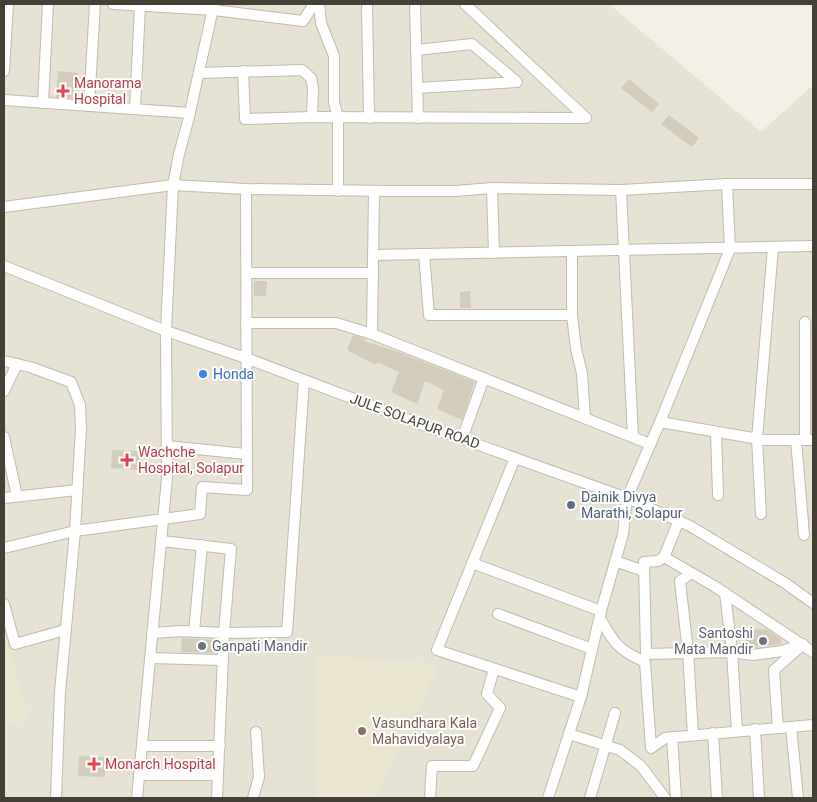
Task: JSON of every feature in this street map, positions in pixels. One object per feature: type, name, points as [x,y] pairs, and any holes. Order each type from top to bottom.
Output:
[{"type":"street","points":[[4,71],[8,4]]},
{"type":"street","points":[[43,103],[48,4]]},
{"type":"street","points":[[89,106],[95,4]]},
{"type":"street","points":[[113,4],[214,7],[303,21],[314,4]]},
{"type":"street","points":[[319,4],[322,23],[334,56],[334,102],[338,118],[338,191]]},
{"type":"street","points":[[367,4],[369,118]]},
{"type":"street","points":[[415,4],[418,118]]},
{"type":"street","points":[[243,72],[245,119],[312,117],[586,118],[465,4]]},
{"type":"street","points":[[135,110],[140,6]]},
{"type":"street","points":[[137,798],[167,478],[166,331],[173,185],[214,7]]},
{"type":"street","points":[[416,50],[472,44],[517,82],[417,88]]},
{"type":"street","points":[[199,73],[302,70],[311,78],[313,88],[312,117]]},
{"type":"street","points":[[4,100],[190,113]]},
{"type":"street","points":[[4,207],[173,185],[374,192],[454,191],[492,188],[621,190],[727,184],[813,184]]},
{"type":"street","points":[[548,798],[581,697],[623,534],[627,498],[730,249],[727,184]]},
{"type":"street","points":[[492,188],[494,253]]},
{"type":"street","points":[[4,548],[75,531],[200,514],[202,487],[247,490],[246,189]]},
{"type":"street","points":[[621,190],[632,437]]},
{"type":"street","points":[[372,334],[374,192]]},
{"type":"street","points":[[373,255],[813,246]]},
{"type":"street","points":[[761,514],[757,439],[773,247]]},
{"type":"street","points":[[572,252],[572,315],[576,349],[582,373],[585,418]]},
{"type":"street","points":[[424,254],[429,315],[572,315]]},
{"type":"street","name":"JULE SOLAPUR ROAD","points":[[4,266],[166,331],[246,358],[462,439],[627,498],[679,520],[777,578],[813,603]]},
{"type":"street","points":[[247,272],[373,273]]},
{"type":"street","points":[[246,322],[336,323],[372,334],[650,444]]},
{"type":"street","points":[[804,535],[805,322]]},
{"type":"street","points":[[4,361],[71,382],[80,405],[81,430],[75,531],[60,692],[56,798]]},
{"type":"street","points":[[4,390],[17,364]]},
{"type":"street","points":[[462,439],[484,378]]},
{"type":"street","points":[[152,633],[287,632],[304,380]]},
{"type":"street","points":[[660,422],[757,439],[805,440]]},
{"type":"street","points":[[716,432],[718,495]]},
{"type":"street","points":[[4,437],[17,496]]},
{"type":"street","points":[[167,446],[246,454]]},
{"type":"street","points":[[515,458],[437,650],[581,697]]},
{"type":"street","points":[[4,498],[77,490]]},
{"type":"street","points":[[679,520],[664,557],[658,561],[644,562],[646,654],[688,652],[770,653],[803,644]]},
{"type":"street","points":[[162,541],[231,549],[222,660],[217,798]]},
{"type":"street","points":[[194,632],[202,545]]},
{"type":"street","points":[[664,557],[725,593],[813,652]]},
{"type":"street","points":[[615,561],[644,571]]},
{"type":"street","points":[[472,563],[601,615],[611,637],[624,653],[645,662],[651,748],[665,738],[672,737],[813,725]]},
{"type":"street","points":[[691,573],[680,581],[688,652],[693,735]]},
{"type":"street","points":[[725,593],[732,652],[737,731]]},
{"type":"street","points":[[4,604],[15,644],[66,630]]},
{"type":"street","points":[[498,614],[592,649]]},
{"type":"street","points":[[778,728],[774,670],[803,644]]},
{"type":"street","points":[[150,658],[222,660]]},
{"type":"street","points":[[430,798],[432,766],[473,766],[500,708],[487,694],[494,669]]},
{"type":"street","points":[[590,798],[615,713]]},
{"type":"street","points":[[791,727],[798,798]]},
{"type":"street","points":[[755,729],[759,798]]},
{"type":"street","points":[[253,798],[259,777],[256,732]]},
{"type":"street","points":[[713,733],[717,798]]},
{"type":"street","points":[[569,734],[620,750],[641,766],[665,798]]},
{"type":"street","points":[[672,737],[676,798]]},
{"type":"street","points":[[142,746],[220,746]]},
{"type":"street","points":[[140,775],[218,776]]},
{"type":"shaded area","points":[[4,4],[609,4],[761,132],[813,85],[813,798],[4,798]]},
{"type":"shaded area","points":[[4,627],[29,720],[4,725]]},
{"type":"shaded area","name":"Vasundhara Kala Mahavidyalaya","points":[[316,655],[440,664],[376,798],[316,798]]},
{"type":"building","points":[[58,71],[78,73],[75,98],[56,97]]},
{"type":"building","points":[[629,79],[659,104],[652,112],[621,88]]},
{"type":"building","points":[[669,115],[699,138],[692,147],[661,124]]},
{"type":"building","points":[[254,281],[267,281],[266,296],[254,296]]},
{"type":"building","points":[[470,291],[471,308],[460,308],[460,292]]},
{"type":"building","points":[[353,335],[365,339],[364,341],[399,352],[475,382],[462,420],[437,409],[444,390],[425,381],[417,404],[391,392],[399,372],[377,362],[376,365],[347,350]]},
{"type":"building","points":[[112,450],[140,451],[139,470],[111,468]]},
{"type":"building","name":"Santoshi Mata Mandir","points":[[766,629],[781,639],[781,644],[752,648],[746,647],[746,630]]},
{"type":"building","points":[[182,638],[217,640],[216,653],[181,652]]},
{"type":"building","points":[[79,756],[106,757],[105,777],[78,776]]},
{"type":"place","name":"Manorama Hospital","points":[[63,91]]},
{"type":"place","name":"Honda","points":[[203,374]]},
{"type":"place","name":"Wachche Hospital, Solapur","points":[[127,460]]},
{"type":"place","name":"Dainik Divya Marathi, Solapur","points":[[571,505]]},
{"type":"place","name":"Santoshi Mata Mandir","points":[[763,641]]},
{"type":"place","name":"Ganpati Mandir","points":[[202,646]]},
{"type":"place","name":"Vasundhara Kala Mahavidyalaya","points":[[362,731]]},
{"type":"place","name":"Monarch Hospital","points":[[94,764]]}]
